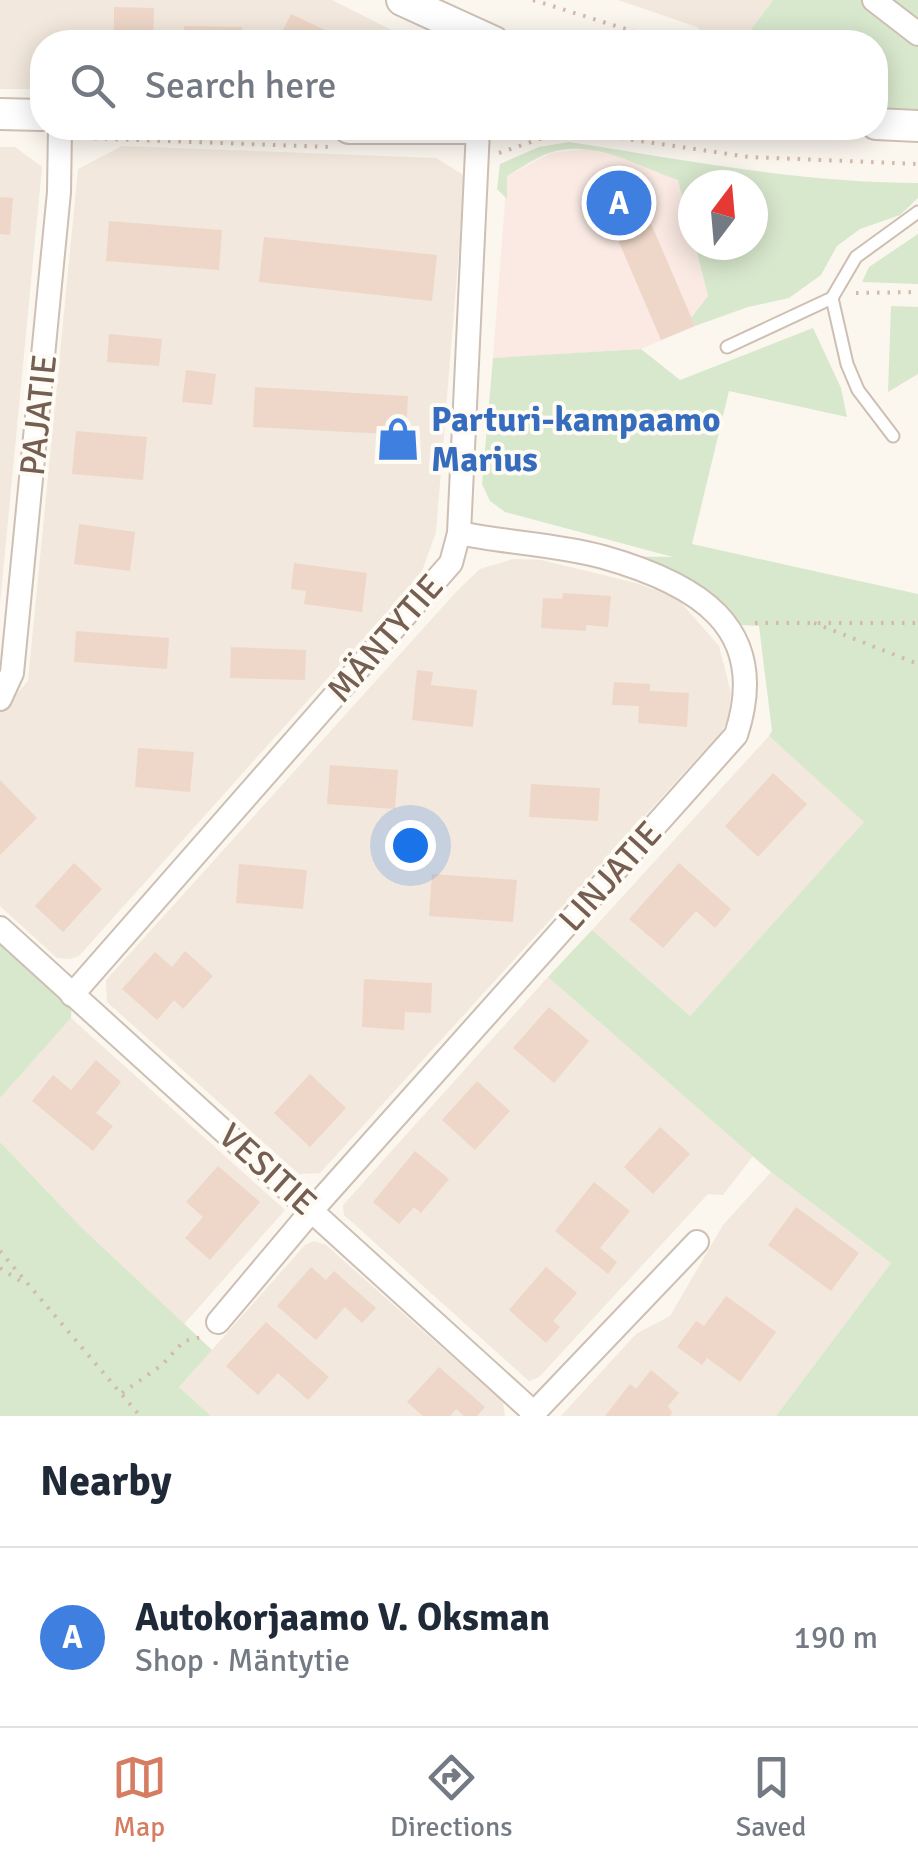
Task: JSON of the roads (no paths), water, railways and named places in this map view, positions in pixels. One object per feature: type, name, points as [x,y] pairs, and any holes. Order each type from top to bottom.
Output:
[{"type":"street","points":[[402,0],[468,30]]},
{"type":"street","points":[[874,0],[918,34]]},
{"type":"street","points":[[0,114],[30,121]]},
{"type":"street","points":[[888,125],[918,126]]},
{"type":"street","name":"PAJATIE","points":[[0,699],[12,673],[59,192],[55,140]]},
{"type":"street","name":"MÄNTYTIE","points":[[72,994],[451,563],[460,532],[479,140]]},
{"type":"street","name":"LINJATIE","points":[[218,1322],[313,1209],[736,736],[747,693],[739,647],[725,624],[692,591],[600,556],[499,542],[460,532]]},
{"type":"street","name":"VESITIE","points":[[0,928],[313,1209],[532,1414]]},
{"type":"street","points":[[532,1414],[697,1242]]},
{"type":"lane","points":[[727,347],[832,298],[856,257],[918,212]]},
{"type":"lane","points":[[832,298],[847,364],[858,390],[893,436]]},
{"type":"place","name":"Autokorjaamo V. Oksman","points":[[619,203]]},
{"type":"place","name":"Parturi-kampaamo Marius","points":[[398,439]]}]
